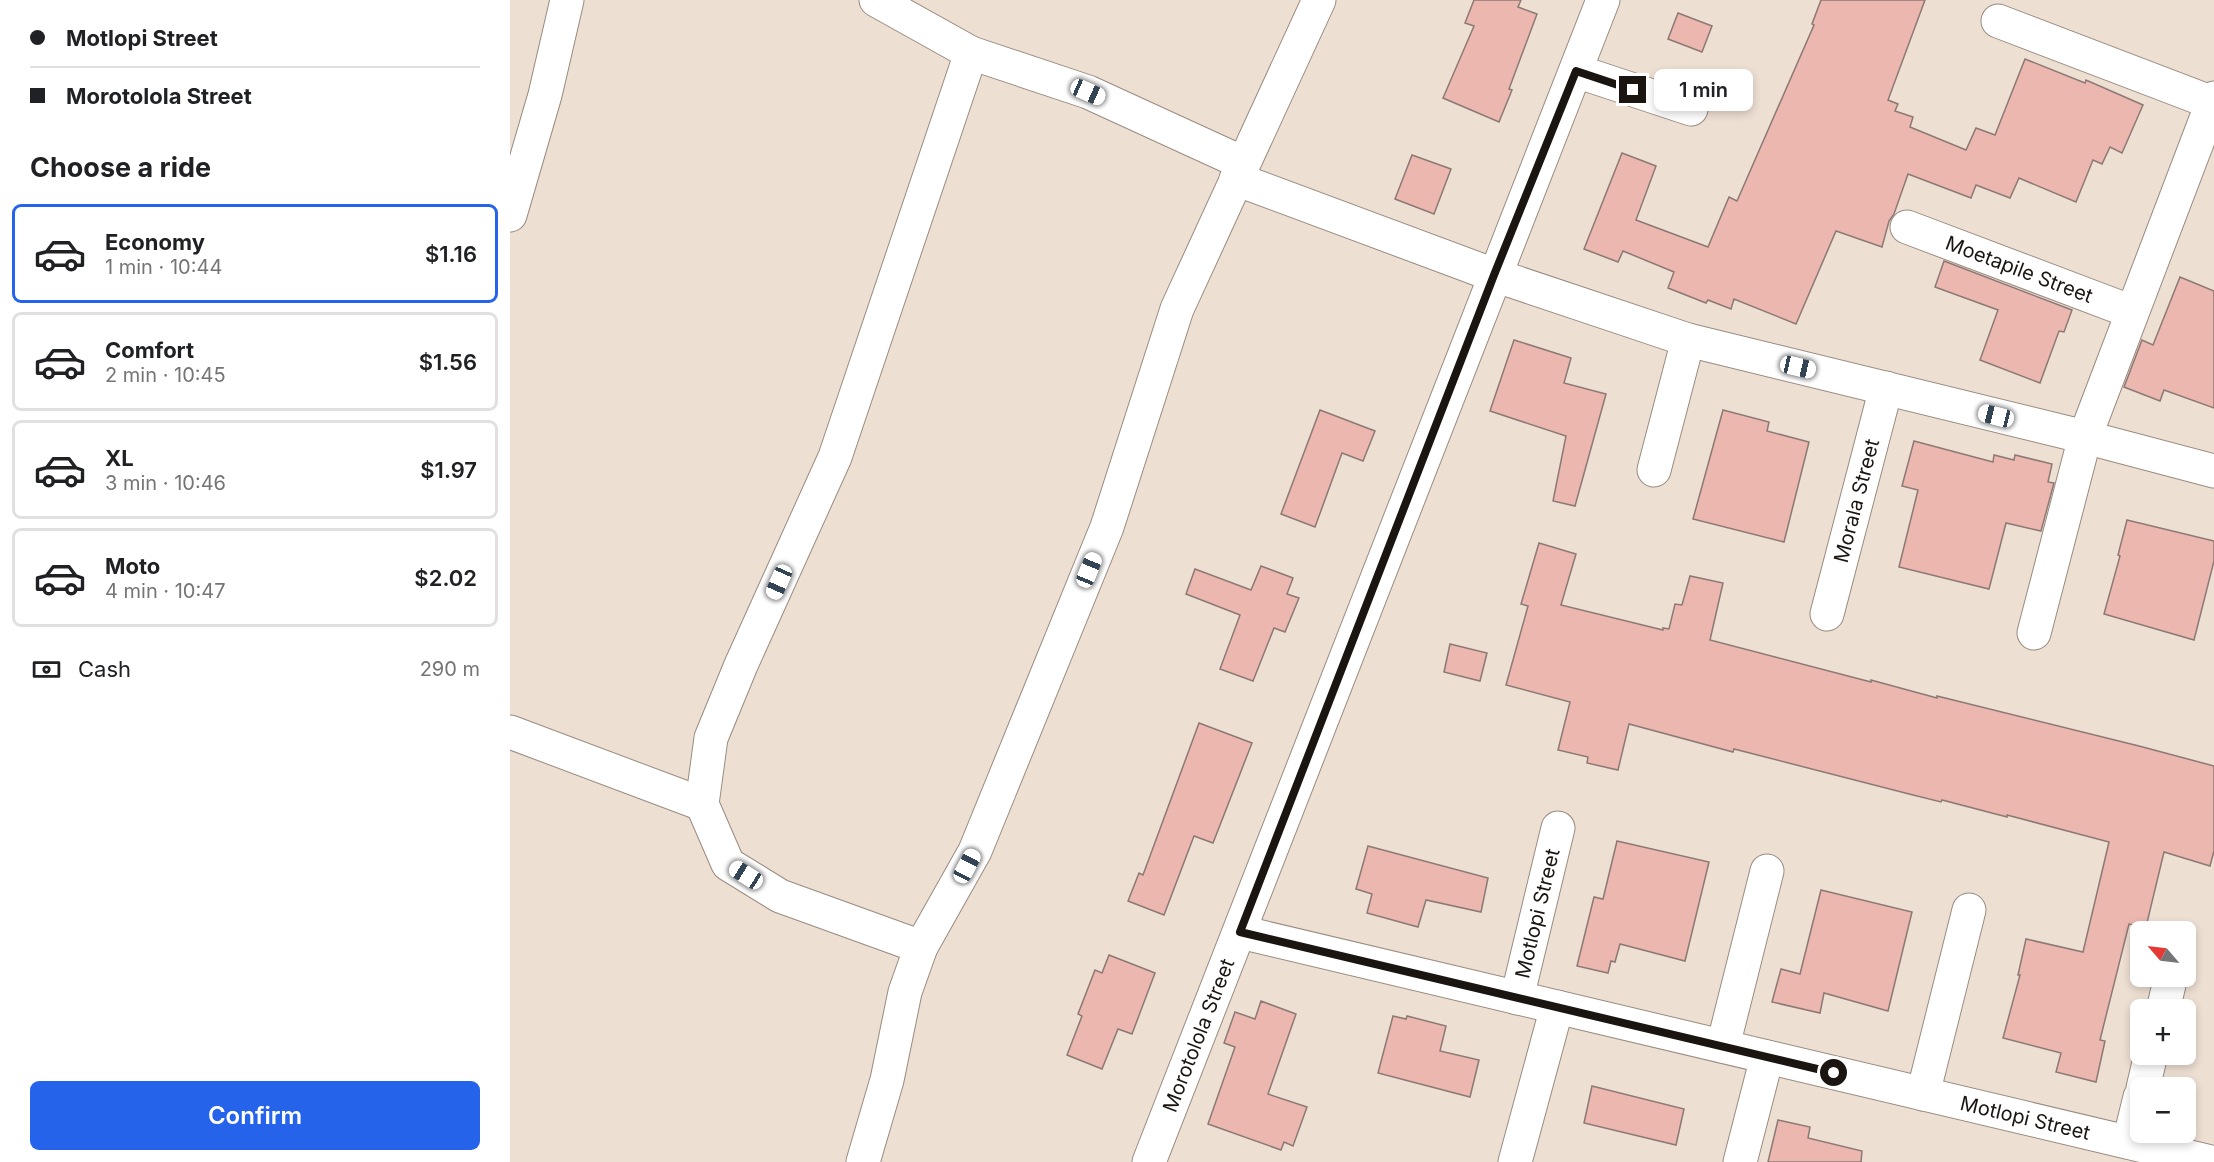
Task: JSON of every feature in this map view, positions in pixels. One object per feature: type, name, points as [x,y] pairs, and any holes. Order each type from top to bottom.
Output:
[{"type":"street","points":[[510,215],[546,95],[567,0]]},
{"type":"street","points":[[876,0],[971,53],[1088,92],[1240,171],[1494,275],[1688,340],[2085,437],[2214,471]]},
{"type":"street","points":[[863,1162],[887,1080],[905,992],[921,947],[980,840],[1107,527],[1177,309],[1319,0]]},
{"type":"street","name":"Morotolola Street","points":[[1149,1162],[1603,0]]},
{"type":"street","points":[[1998,21],[2213,101],[2085,437],[2034,633]]},
{"type":"street","points":[[921,947],[780,896],[728,864],[702,804],[711,738],[741,665],[835,457],[971,53]]},
{"type":"street","points":[[1576,71],[1691,109]]},
{"type":"street","name":"Moetapile Street","points":[[1907,227],[2132,312]]},
{"type":"street","points":[[1654,470],[1688,340]]},
{"type":"street","name":"Morala Street","points":[[1827,614],[1886,388]]},
{"type":"street","points":[[510,732],[702,804]]},
{"type":"street","name":"Motlopi Street","points":[[1517,998],[1558,828]]},
{"type":"street","points":[[1723,1046],[1767,871]]},
{"type":"street","points":[[1923,1094],[1969,910]]},
{"type":"street","name":"Motlopi Street","points":[[1240,932],[2129,1142],[2162,1156],[2211,1162]]},
{"type":"street","points":[[1515,1162],[1557,1007]]},
{"type":"street","points":[[1740,1162],[1767,1057]]},
{"type":"street","points":[[2129,1142],[2130,1138]]},
{"type":"building","points":[[1474,0],[1521,0],[1518,7],[1537,14],[1499,122],[1443,98],[1474,26],[1465,23]]},
{"type":"building","points":[[1821,0],[1925,0],[1888,100],[1898,104],[1895,111],[1913,117],[1910,127],[1966,150],[1976,128],[1995,135],[2025,59],[2085,83],[2086,80],[2143,105],[2122,153],[2110,147],[2102,164],[2093,160],[2076,202],[2019,178],[2010,198],[1976,185],[1971,198],[1908,174],[1894,214],[1889,221],[1882,247],[1836,231],[1796,324],[1734,299],[1731,309],[1708,300],[1706,303],[1668,288],[1674,272],[1623,251],[1618,262],[1584,249],[1622,153],[1656,166],[1636,220],[1708,247],[1729,197],[1737,201],[1814,25],[1812,24]]},
{"type":"building","points":[[1678,13],[1712,26],[1702,52],[1668,39]]},
{"type":"building","points":[[1412,155],[1451,169],[1434,214],[1395,199]]},
{"type":"building","points":[[1944,261],[2072,310],[2064,332],[2059,331],[2040,383],[1980,360],[1998,310],[1935,287]]},
{"type":"building","points":[[2180,277],[2214,291],[2214,408],[2164,390],[2160,401],[2124,387],[2142,340],[2153,345]]},
{"type":"building","points":[[1514,340],[1571,358],[1564,383],[1606,394],[1575,506],[1553,501],[1566,436],[1490,411]]},
{"type":"building","points":[[1320,410],[1375,431],[1363,461],[1342,453],[1315,527],[1281,514]]},
{"type":"building","points":[[1723,410],[1769,422],[1767,431],[1809,442],[1784,542],[1693,519]]},
{"type":"building","points":[[1914,441],[1993,462],[1994,455],[2014,460],[2015,455],[2052,464],[2048,482],[2054,483],[2041,531],[2006,523],[1989,589],[1899,567],[1918,490],[1902,486]]},
{"type":"building","points":[[2127,520],[2214,541],[2214,561],[2194,640],[2104,614]]},
{"type":"building","points":[[1539,543],[1576,554],[1561,605],[1663,630],[1663,628],[1669,629],[1675,604],[1682,605],[1690,576],[1723,583],[1710,640],[2214,766],[2214,851],[2210,866],[2164,852],[2147,921],[2130,921],[2129,924],[2100,1040],[2105,1041],[2096,1082],[2056,1072],[2061,1053],[2003,1038],[2020,975],[2018,975],[2026,939],[2083,952],[2109,842],[1734,749],[1733,752],[1629,724],[1618,770],[1587,763],[1588,757],[1558,750],[1570,702],[1506,685],[1528,606],[1521,604]]},
{"type":"building","points":[[1261,566],[1293,578],[1287,594],[1299,598],[1285,632],[1274,628],[1253,681],[1220,669],[1240,615],[1186,594],[1195,569],[1251,590]]},
{"type":"building","points":[[1450,644],[1487,653],[1480,681],[1444,672]]},
{"type":"building","points":[[1199,723],[1252,743],[1213,843],[1194,836],[1164,915],[1128,901],[1139,873],[1143,875]]},
{"type":"building","points":[[1617,841],[1709,862],[1685,961],[1620,944],[1615,962],[1611,961],[1608,973],[1577,966],[1594,897],[1603,899]]},
{"type":"building","points":[[1368,846],[1488,878],[1481,912],[1426,900],[1418,927],[1367,913],[1372,894],[1356,889]]},
{"type":"building","points":[[1821,890],[1912,912],[1888,1011],[1824,993],[1820,1013],[1772,1002],[1781,969],[1800,974]]},
{"type":"building","points":[[1109,955],[1155,973],[1132,1034],[1118,1029],[1102,1069],[1067,1055],[1082,1016],[1078,1014],[1095,970],[1102,973]]},
{"type":"building","points":[[1261,1001],[1296,1014],[1268,1094],[1307,1107],[1293,1146],[1284,1142],[1281,1150],[1208,1124],[1235,1047],[1224,1043],[1235,1012],[1255,1019]]},
{"type":"building","points":[[1393,1016],[1406,1019],[1407,1016],[1446,1026],[1440,1051],[1479,1060],[1470,1097],[1378,1073]]},
{"type":"building","points":[[1592,1086],[1684,1109],[1676,1145],[1584,1123]]},
{"type":"building","points":[[1778,1120],[1810,1127],[1808,1138],[1862,1151],[1861,1162],[1768,1162]]},
{"type":"route","points":[[1633,90],[1576,71],[1494,275],[1240,932],[1834,1073]]}]
